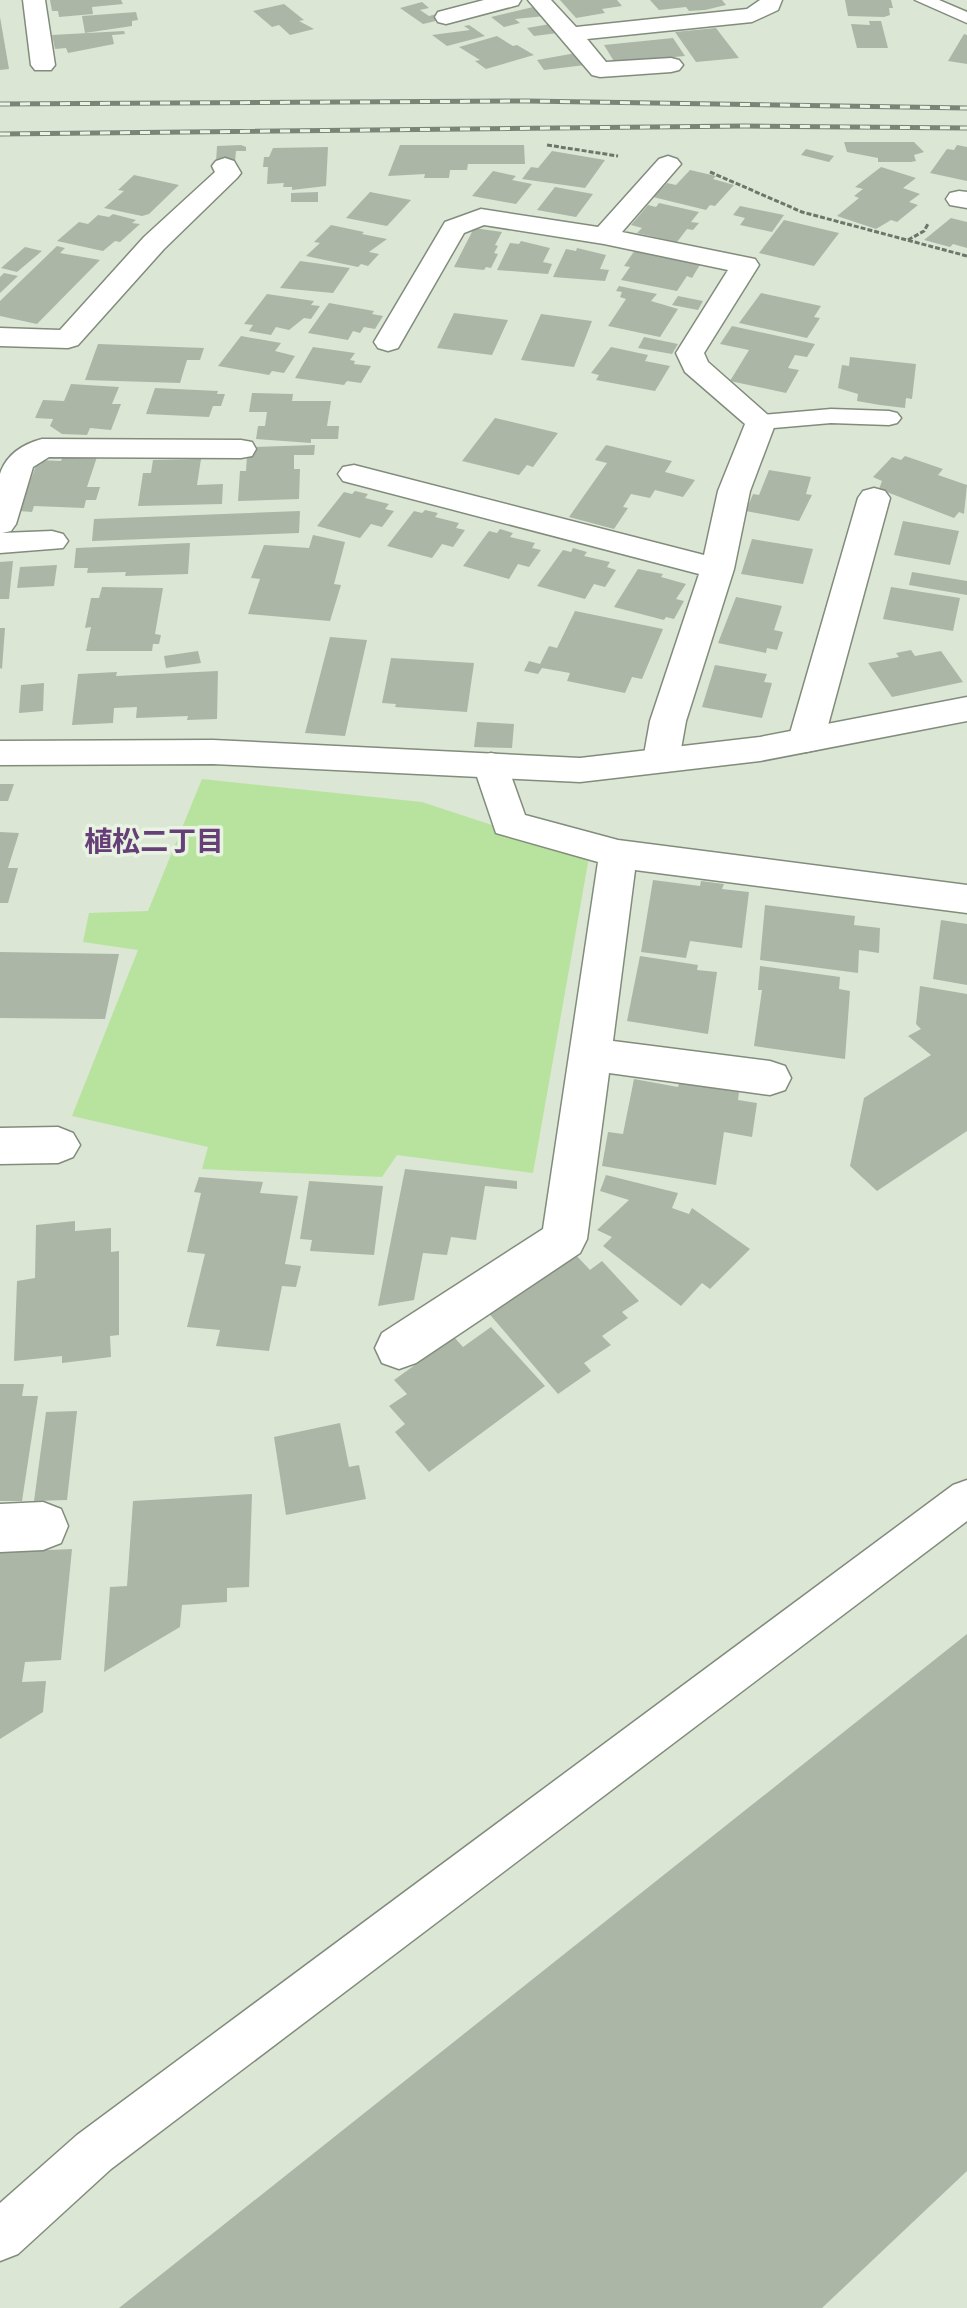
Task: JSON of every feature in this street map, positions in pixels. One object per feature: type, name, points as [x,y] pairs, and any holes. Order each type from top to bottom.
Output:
[{"type":"street","points":[[34,0],[43,65]]},
{"type":"street","points":[[446,17],[510,0]]},
{"type":"street","points":[[539,0],[600,70],[671,65]]},
{"type":"street","points":[[570,34],[752,15],[770,5],[771,0]]},
{"type":"street","points":[[604,236],[668,164]]},
{"type":"street","points":[[0,337],[68,339],[154,243],[228,173],[225,166]]},
{"type":"street","points":[[388,342],[454,228],[481,217],[604,236],[745,265],[690,353],[695,366],[761,422],[734,491],[717,569],[668,721],[661,760]]},
{"type":"street","points":[[0,524],[19,463],[42,448],[241,449]]},
{"type":"street","points":[[354,474],[717,569]]},
{"type":"street","points":[[806,740],[874,498]]},
{"type":"street","points":[[0,543],[52,541]]},
{"type":"street","points":[[0,753],[213,752],[580,770],[806,740],[967,709]]},
{"type":"street","points":[[491,765],[509,824],[618,854],[967,899]]},
{"type":"street","points":[[399,1348],[564,1239],[618,854]]},
{"type":"street","points":[[590,1054],[770,1078]]},
{"type":"street","points":[[0,1146],[58,1145]]},
{"type":"lane","points":[[924,0],[967,18]]},
{"type":"lane","points":[[761,422],[831,416],[889,418]]},
{"type":"lane","points":[[0,2236],[94,2152],[967,1498]]},
{"type":"path","points":[[547,145],[668,164],[724,177],[802,212],[967,256]]},
{"type":"green space","points":[[202,779],[422,802],[589,857],[533,1173],[397,1155],[382,1177],[202,1169],[208,1147],[72,1116],[138,950],[83,942],[89,913],[148,911]]},
{"type":"building","points":[[50,0],[121,0],[123,4],[92,7],[93,14],[59,17],[58,11],[52,11]]},
{"type":"building","points":[[560,0],[617,0],[622,6],[602,9],[605,13],[576,18]]},
{"type":"building","points":[[650,0],[722,0],[726,5],[705,10],[689,11],[686,7],[659,10]]},
{"type":"building","points":[[845,0],[891,0],[893,8],[889,8],[890,15],[884,17],[848,16]]},
{"type":"building","points":[[422,2],[429,8],[420,10],[429,16],[437,14],[444,19],[423,24],[400,8]]},
{"type":"building","points":[[284,4],[304,20],[299,21],[314,29],[290,35],[279,25],[272,27],[253,11]]},
{"type":"building","points":[[533,7],[545,16],[515,19],[520,23],[504,27],[491,17]]},
{"type":"building","points":[[136,12],[138,20],[132,21],[132,26],[85,33],[82,16]]},
{"type":"building","points":[[0,17],[9,69],[0,70]]},
{"type":"building","points":[[869,21],[881,21],[888,48],[857,48],[851,24],[870,25]]},
{"type":"building","points":[[550,24],[558,33],[534,36],[527,28]]},
{"type":"building","points":[[469,25],[485,36],[447,46],[432,35],[470,30],[464,26]]},
{"type":"building","points":[[716,28],[739,58],[696,62],[675,32]]},
{"type":"building","points":[[124,31],[125,34],[112,35],[114,44],[68,53],[66,48],[55,49],[52,35]]},
{"type":"building","points":[[964,34],[967,35],[967,64],[948,61]]},
{"type":"building","points":[[497,36],[534,55],[486,69],[475,61],[480,60],[459,47]]},
{"type":"building","points":[[673,38],[685,56],[615,63],[604,45]]},
{"type":"building","points":[[576,53],[585,65],[544,70],[537,60]]},
{"type":"building","points":[[844,142],[914,142],[924,152],[914,155],[916,161],[878,162],[878,158],[847,152]]},
{"type":"building","points":[[400,145],[524,145],[525,164],[468,164],[467,170],[450,170],[449,178],[424,178],[425,174],[388,176]]},
{"type":"building","points":[[957,145],[967,147],[967,181],[930,173],[947,149],[954,150]]},
{"type":"building","points":[[217,146],[246,147],[246,151],[236,151],[235,162],[216,162]]},
{"type":"building","points":[[328,147],[326,186],[292,190],[292,187],[283,187],[284,183],[267,184],[268,167],[263,167],[264,157],[269,157],[273,148]]},
{"type":"building","points":[[806,149],[834,156],[829,162],[801,155]]},
{"type":"building","points":[[552,151],[605,160],[585,188],[522,179],[531,167],[538,168]]},
{"type":"building","points":[[881,167],[916,178],[903,188],[920,194],[909,202],[918,205],[897,222],[891,220],[876,229],[837,216],[859,198],[854,196],[863,189],[855,187]]},
{"type":"building","points":[[690,170],[716,176],[713,179],[734,185],[715,206],[710,205],[706,210],[653,197],[667,183],[676,185]]},
{"type":"building","points":[[493,171],[516,176],[512,180],[532,184],[516,204],[472,196]]},
{"type":"building","points":[[134,175],[179,185],[149,214],[142,216],[104,208],[124,191],[118,190]]},
{"type":"building","points":[[555,187],[593,194],[576,217],[537,210]]},
{"type":"building","points":[[318,192],[318,202],[291,202],[291,193]]},
{"type":"building","points":[[370,192],[411,200],[387,226],[346,218]]},
{"type":"building","points":[[659,203],[699,212],[691,222],[699,223],[693,230],[687,229],[677,242],[637,233],[642,228],[631,225],[648,205],[656,207]]},
{"type":"building","points":[[740,206],[784,215],[772,232],[740,225],[745,218],[733,215]]},
{"type":"building","points":[[113,214],[140,224],[120,242],[115,241],[103,251],[57,241],[79,222],[88,224],[98,215],[109,217]]},
{"type":"building","points":[[951,218],[967,222],[967,248],[924,240]]},
{"type":"building","points":[[784,220],[839,233],[814,266],[759,253]]},
{"type":"building","points":[[331,225],[387,239],[369,252],[379,254],[368,266],[361,264],[358,267],[306,256],[320,243],[314,242]]},
{"type":"building","points":[[474,228],[502,232],[495,245],[498,246],[494,253],[498,254],[491,268],[454,267]]},
{"type":"building","points":[[521,241],[550,248],[543,262],[552,264],[548,274],[497,270],[510,243],[519,244]]},
{"type":"building","points":[[57,246],[65,248],[60,253],[100,260],[37,324],[0,316],[0,301]]},
{"type":"building","points":[[25,247],[42,251],[17,272],[1,268]]},
{"type":"building","points":[[577,248],[606,255],[600,269],[609,270],[605,281],[553,277],[566,249],[576,251]]},
{"type":"building","points":[[635,250],[701,263],[692,278],[687,276],[677,291],[621,280],[630,267],[624,266]]},
{"type":"building","points":[[300,261],[350,268],[333,293],[280,288]]},
{"type":"building","points":[[4,273],[18,276],[0,293],[0,277]]},
{"type":"building","points":[[619,286],[657,294],[651,301],[678,309],[660,337],[608,326],[626,299],[620,297],[622,292],[616,291]]},
{"type":"building","points":[[761,293],[821,306],[814,317],[820,318],[807,338],[739,323]]},
{"type":"building","points":[[267,294],[314,301],[311,305],[320,306],[311,319],[304,318],[289,330],[276,327],[271,335],[249,331],[253,325],[244,324]]},
{"type":"building","points":[[678,296],[703,301],[698,310],[672,305]]},
{"type":"building","points":[[329,303],[374,311],[372,314],[383,316],[375,329],[364,327],[360,333],[353,331],[348,340],[308,333]]},
{"type":"building","points":[[454,313],[508,320],[492,355],[437,348]]},
{"type":"building","points":[[541,314],[592,321],[574,367],[521,360]]},
{"type":"building","points":[[732,326],[815,344],[807,357],[795,355],[788,368],[799,370],[786,393],[730,381],[749,350],[720,344]]},
{"type":"building","points":[[241,336],[281,343],[275,351],[295,356],[284,373],[272,371],[269,375],[218,366]]},
{"type":"building","points":[[644,337],[678,344],[672,354],[638,348]]},
{"type":"building","points":[[98,344],[204,348],[200,360],[187,360],[180,383],[85,380]]},
{"type":"building","points":[[313,347],[355,353],[350,360],[355,361],[354,364],[371,366],[361,383],[347,381],[344,385],[295,378]]},
{"type":"building","points":[[611,347],[648,355],[645,361],[670,366],[655,391],[596,380],[599,375],[591,373]]},
{"type":"building","points":[[850,357],[916,364],[912,399],[906,398],[905,408],[857,401],[858,394],[838,388],[842,365],[849,366]]},
{"type":"building","points":[[71,384],[119,387],[112,404],[121,404],[111,430],[90,428],[87,435],[62,434],[50,426],[53,419],[35,418],[43,400],[64,401]]},
{"type":"building","points":[[155,388],[225,394],[221,406],[213,406],[209,417],[146,414]]},
{"type":"building","points":[[252,393],[293,394],[292,401],[331,401],[327,426],[339,426],[338,439],[311,439],[311,443],[256,439],[258,426],[265,426],[267,412],[249,412]]},
{"type":"building","points":[[495,418],[558,433],[533,467],[527,465],[519,475],[462,461]]},
{"type":"building","points":[[315,445],[314,455],[294,455],[294,469],[300,469],[299,499],[238,501],[240,471],[246,471],[247,456],[253,456],[254,447]]},
{"type":"building","points":[[606,445],[672,461],[665,472],[695,480],[683,497],[655,490],[650,498],[631,494],[623,507],[628,508],[614,529],[569,517],[607,463],[595,460]]},
{"type":"building","points":[[63,456],[97,457],[87,487],[100,487],[96,500],[86,500],[84,508],[34,506],[32,512],[19,511],[38,460],[61,461]]},
{"type":"building","points":[[905,456],[943,469],[938,475],[967,485],[964,514],[959,512],[954,518],[879,489],[882,481],[873,477],[892,457],[901,460]]},
{"type":"building","points":[[201,459],[197,485],[223,484],[222,504],[138,506],[143,473],[151,473],[153,460]]},
{"type":"building","points":[[769,470],[811,477],[806,494],[812,495],[799,521],[746,511],[753,494],[759,495]]},
{"type":"building","points":[[355,491],[368,494],[365,498],[389,504],[385,509],[394,511],[382,527],[371,524],[360,538],[317,526],[344,492],[352,494]]},
{"type":"building","points":[[425,510],[438,513],[435,517],[459,523],[456,528],[465,530],[453,547],[442,544],[432,558],[387,546],[414,511],[422,513]]},
{"type":"building","points":[[300,511],[299,533],[92,541],[94,519]]},
{"type":"building","points":[[903,521],[959,531],[950,565],[894,555]]},
{"type":"building","points":[[500,529],[513,533],[510,537],[535,543],[532,548],[541,550],[529,567],[518,564],[509,579],[463,566],[489,531],[497,533]]},
{"type":"building","points":[[313,535],[345,542],[334,584],[341,585],[330,621],[248,614],[260,579],[251,578],[264,545],[309,548]]},
{"type":"building","points":[[752,539],[813,549],[803,584],[741,574]]},
{"type":"building","points":[[190,543],[188,574],[125,576],[126,572],[87,573],[88,568],[74,568],[76,548]]},
{"type":"building","points":[[573,548],[587,552],[584,556],[610,562],[607,567],[616,570],[605,587],[594,584],[585,599],[537,586],[563,550],[571,552]]},
{"type":"building","points":[[13,561],[9,599],[0,599],[0,562]]},
{"type":"building","points":[[57,565],[54,586],[17,588],[20,567]]},
{"type":"building","points":[[638,569],[663,574],[661,577],[686,584],[676,599],[684,601],[674,619],[666,617],[664,620],[614,607]]},
{"type":"building","points":[[912,572],[967,581],[967,595],[909,585]]},
{"type":"building","points":[[102,587],[163,588],[155,634],[161,635],[159,644],[153,644],[152,651],[86,651],[91,627],[85,628],[91,598],[99,598]]},
{"type":"building","points":[[891,587],[960,598],[953,631],[883,619]]},
{"type":"building","points":[[736,597],[782,606],[774,630],[783,632],[777,650],[767,648],[766,653],[718,643]]},
{"type":"building","points":[[575,611],[663,629],[642,679],[632,677],[625,693],[567,681],[570,673],[542,668],[538,674],[524,671],[529,661],[540,664],[549,646],[557,648]]},
{"type":"building","points":[[0,628],[5,628],[2,669],[0,668]]},
{"type":"building","points":[[330,637],[367,640],[345,736],[305,733]]},
{"type":"building","points":[[911,650],[915,656],[941,651],[963,682],[892,697],[868,663],[899,657],[896,653]]},
{"type":"building","points":[[198,651],[201,663],[166,668],[164,656]]},
{"type":"building","points":[[391,658],[474,663],[467,712],[395,707],[396,704],[382,703]]},
{"type":"building","points":[[715,665],[767,674],[764,682],[772,683],[762,718],[702,707]]},
{"type":"building","points":[[218,671],[217,719],[187,720],[188,716],[136,718],[137,707],[114,708],[113,723],[72,725],[78,674],[117,672],[116,676]]},
{"type":"building","points":[[44,683],[43,711],[19,713],[21,685]]},
{"type":"building","points":[[477,722],[514,724],[512,748],[474,747]]},
{"type":"building","points":[[0,784],[14,784],[8,801],[0,801]]},
{"type":"building","points":[[0,832],[19,833],[8,868],[18,868],[8,903],[0,903]]},
{"type":"building","points":[[653,880],[700,886],[701,881],[724,884],[722,889],[749,892],[742,948],[690,941],[686,958],[641,952]]},
{"type":"building","points":[[765,905],[855,916],[854,925],[880,928],[879,953],[859,950],[858,973],[760,960]]},
{"type":"building","points":[[941,920],[967,924],[967,985],[933,979]]},
{"type":"building","points":[[0,952],[119,954],[105,1019],[0,1018]]},
{"type":"building","points":[[640,956],[698,965],[697,970],[717,972],[708,1034],[627,1021]]},
{"type":"building","points":[[760,966],[840,977],[839,989],[850,991],[845,1059],[754,1046],[762,990],[758,990]]},
{"type":"building","points":[[920,986],[967,994],[967,1131],[877,1191],[850,1166],[864,1098],[931,1055],[908,1036],[921,1029],[916,1024]]},
{"type":"building","points":[[634,1079],[678,1087],[679,1082],[739,1092],[738,1100],[757,1103],[752,1137],[724,1132],[716,1185],[602,1166],[608,1132],[623,1134]]},
{"type":"building","points":[[405,1169],[517,1181],[517,1189],[485,1186],[476,1240],[451,1237],[447,1255],[423,1253],[414,1300],[378,1306]]},
{"type":"building","points":[[606,1175],[678,1193],[672,1208],[689,1214],[692,1208],[750,1249],[710,1289],[702,1283],[681,1306],[603,1246],[612,1237],[597,1230],[629,1200],[600,1191]]},
{"type":"building","points":[[199,1177],[263,1182],[260,1193],[298,1196],[285,1264],[301,1266],[296,1287],[282,1286],[269,1351],[216,1346],[220,1330],[187,1327],[205,1254],[187,1252],[201,1193],[194,1192]]},
{"type":"building","points":[[309,1181],[383,1186],[374,1255],[310,1251],[312,1240],[300,1239]]},
{"type":"building","points":[[75,1221],[75,1231],[111,1228],[111,1252],[119,1251],[119,1335],[110,1336],[111,1357],[62,1363],[62,1356],[14,1361],[17,1281],[35,1278],[36,1225]]},
{"type":"building","points":[[574,1253],[590,1270],[602,1261],[639,1301],[622,1312],[628,1318],[602,1336],[611,1345],[584,1363],[591,1371],[558,1394],[486,1310]]},
{"type":"building","points":[[491,1327],[545,1386],[429,1472],[395,1432],[405,1424],[389,1406],[407,1394],[394,1380],[454,1337],[463,1347]]},
{"type":"building","points":[[0,1384],[24,1384],[22,1396],[38,1396],[22,1501],[0,1501]]},
{"type":"building","points":[[77,1411],[67,1500],[34,1501],[46,1412]]},
{"type":"building","points":[[340,1423],[349,1467],[359,1465],[366,1499],[286,1515],[274,1437]]},
{"type":"building","points":[[252,1494],[249,1587],[227,1588],[227,1602],[182,1605],[180,1627],[104,1672],[110,1587],[127,1586],[133,1501]]},
{"type":"building","points":[[72,1549],[61,1660],[25,1662],[22,1682],[46,1681],[43,1712],[0,1739],[0,1552]]},
{"type":"building","points":[[967,1634],[967,2171],[822,2308],[119,2308]]},
{"type":"railway","points":[[0,104],[527,101],[967,108]]},
{"type":"railway","points":[[0,134],[745,126],[967,128]]},
{"type":"district","name":"植松二丁目","points":[[154,841]]}]
